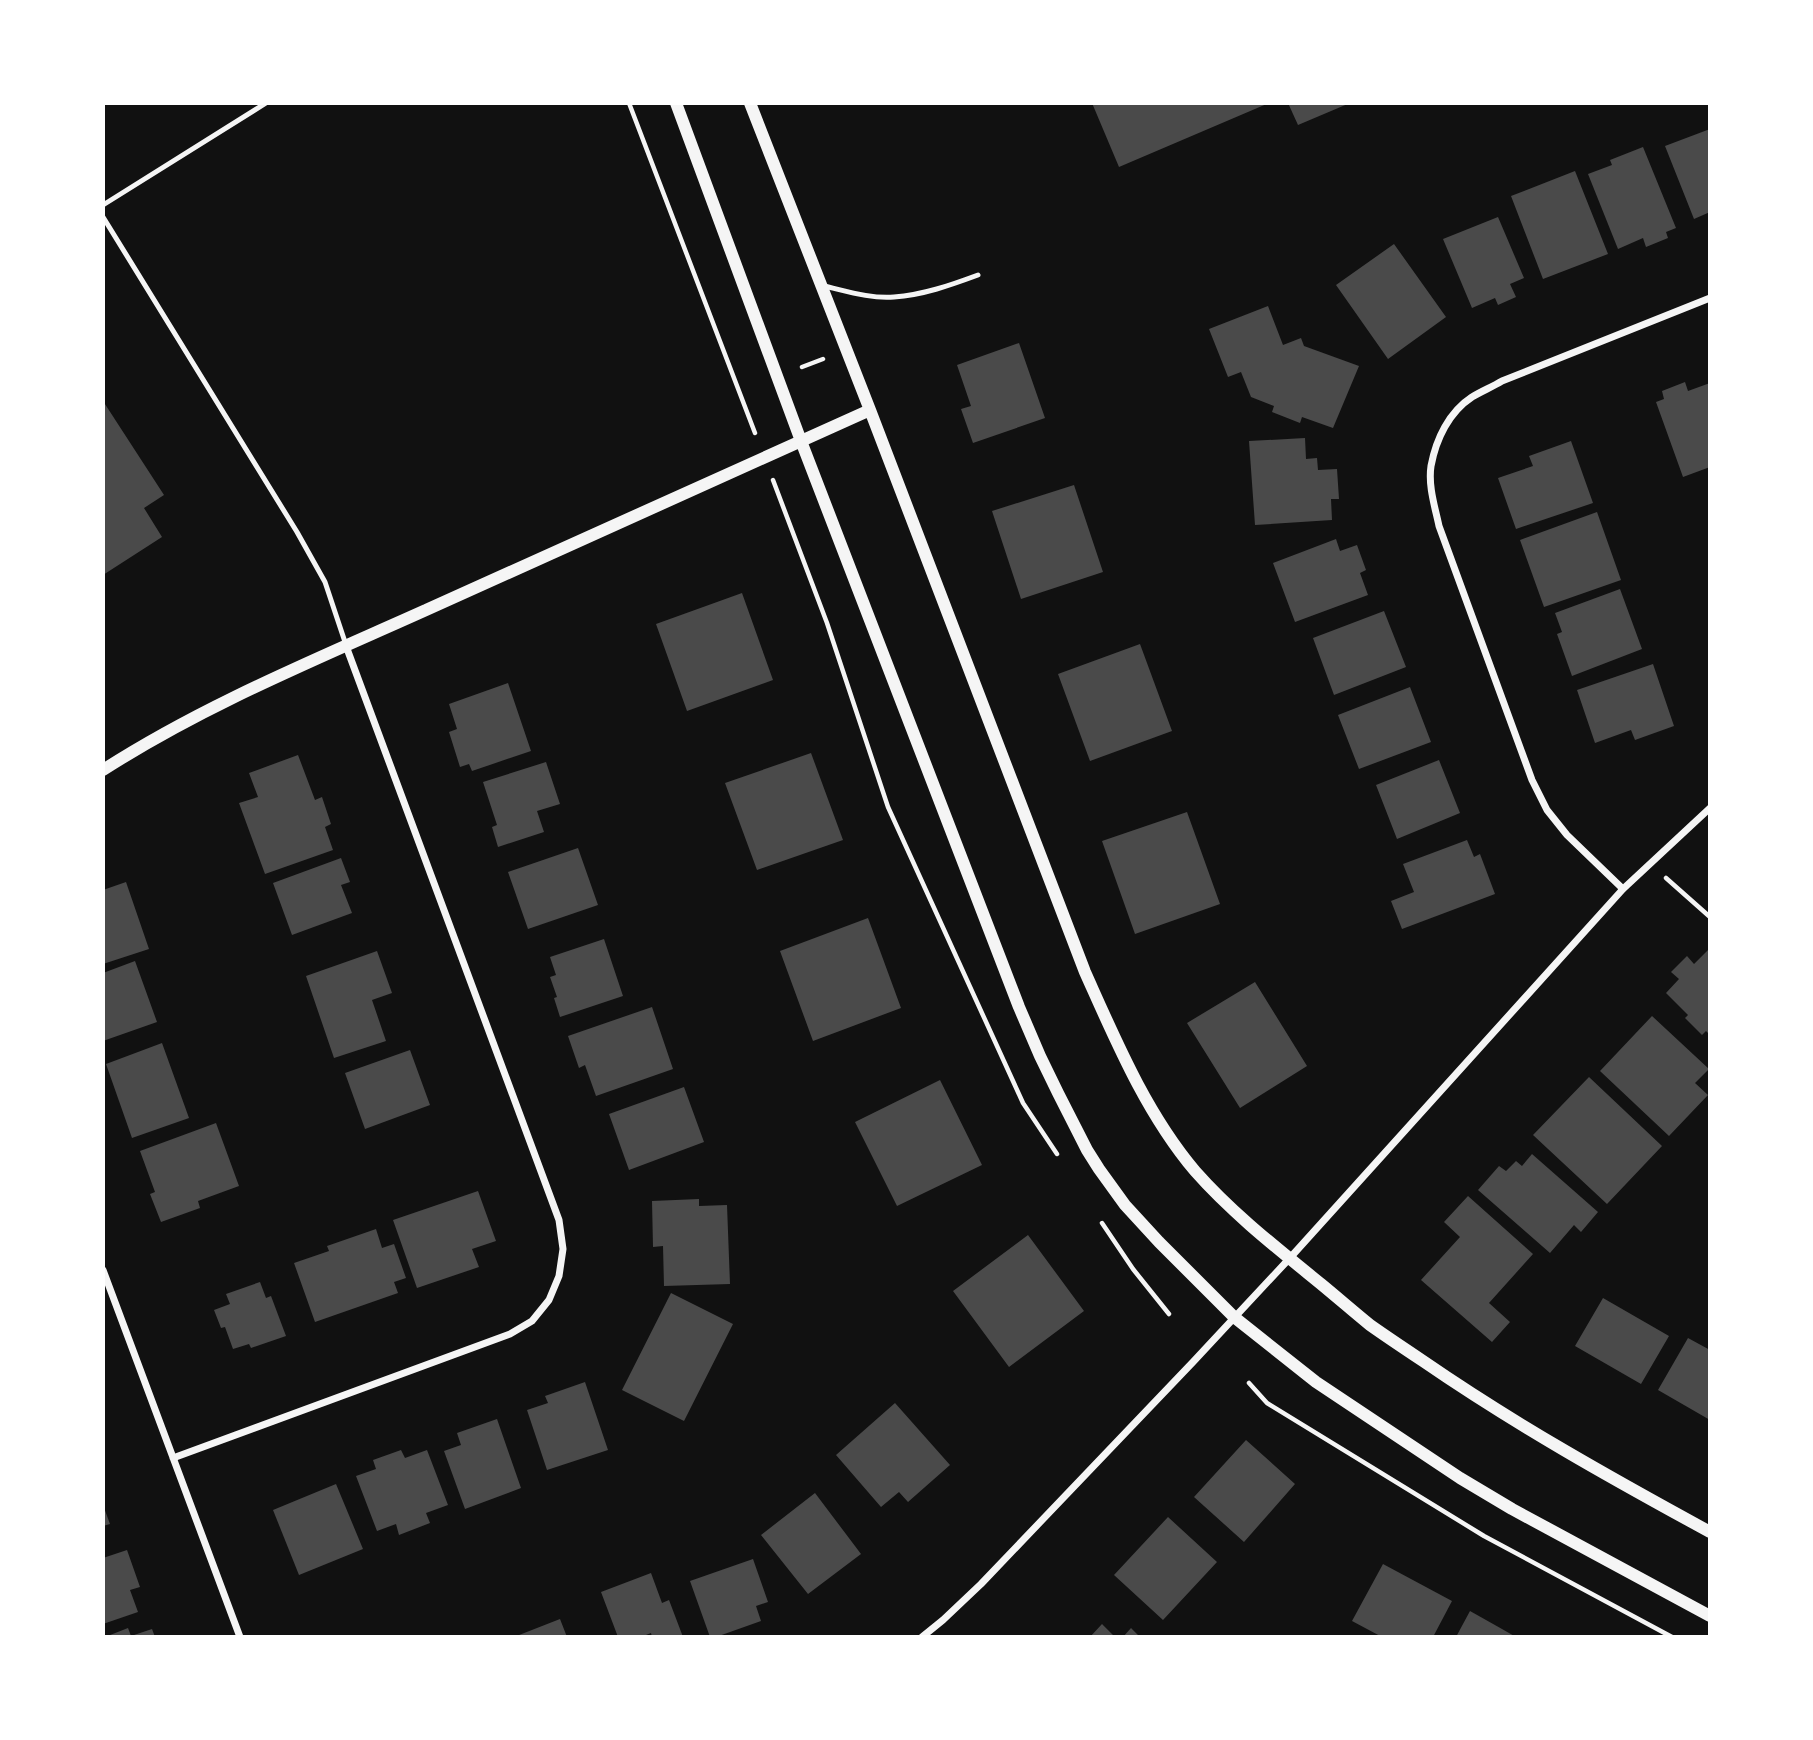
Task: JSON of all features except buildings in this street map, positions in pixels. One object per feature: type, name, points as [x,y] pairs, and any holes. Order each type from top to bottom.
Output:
[{"type":"street","points":[[677,103],[801,441],[1014,994],[1040,1056],[1087,1150],[1125,1205],[1159,1242],[1234,1317],[1316,1382],[1460,1478],[1512,1509],[1710,1616]]},
{"type":"street","points":[[750,103],[1085,972],[1110,1030],[1165,1129],[1195,1170],[1233,1209],[1371,1325],[1508,1418],[1587,1465],[1710,1531]]},
{"type":"street","points":[[1623,889],[1567,835],[1547,810],[1532,780],[1439,526],[1432,496],[1431,468],[1438,441],[1449,418],[1471,398],[1502,382],[1710,298]]},
{"type":"street","points":[[103,770],[175,728],[346,646],[870,410]]},
{"type":"street","points":[[173,1458],[510,1334],[532,1321],[549,1300],[559,1276],[563,1249],[559,1220],[346,646]]},
{"type":"street","points":[[922,1637],[981,1584],[1234,1317],[1623,889],[1710,808]]},
{"type":"street","points":[[103,1270],[240,1637]]},
{"type":"lane","points":[[103,205],[267,103]]},
{"type":"lane","points":[[103,216],[297,532],[325,582],[346,646]]},
{"type":"lane","points":[[821,286],[893,297],[945,287],[978,275]]},
{"type":"path","points":[[629,103],[827,623],[888,807],[1023,1103],[1063,1164]]},
{"type":"path","points":[[798,368],[822,359]]},
{"type":"path","points":[[1650,864],[1710,917]]},
{"type":"path","points":[[1102,1222],[1133,1269],[1169,1314]]},
{"type":"path","points":[[1249,1383],[1267,1403],[1484,1536],[1672,1637]]}]
